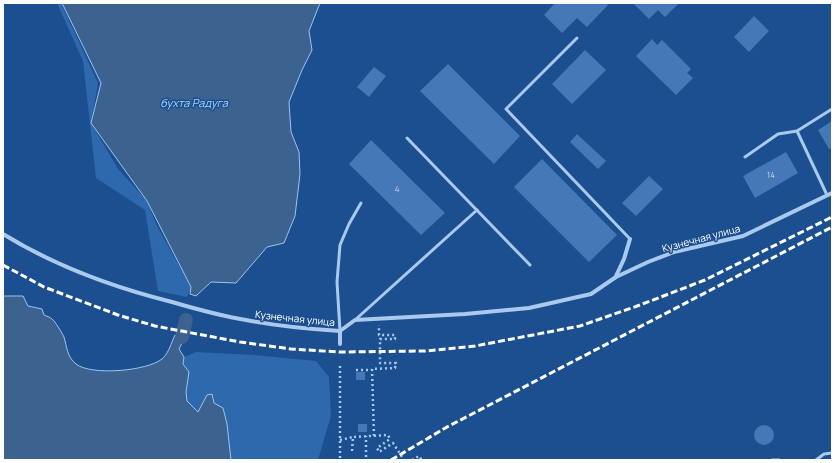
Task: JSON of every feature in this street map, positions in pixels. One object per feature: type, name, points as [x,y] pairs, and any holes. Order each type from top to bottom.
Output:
[{"type":"street","name":"Кузнечная улица","points":[[3,234],[42,256],[85,275],[130,292],[245,320],[299,328],[340,331],[355,320],[465,314],[529,308],[592,294],[616,277],[648,262],[674,252],[743,236],[832,193]]},
{"type":"street","points":[[616,277],[624,259],[630,238]]},
{"type":"street","points":[[340,331],[340,344]]},
{"type":"lane","points":[[577,38],[506,109],[630,238]]},
{"type":"lane","points":[[745,157],[778,134],[797,131],[832,109]]},
{"type":"lane","points":[[797,131],[827,195]]},
{"type":"lane","points":[[407,138],[530,265]]},
{"type":"lane","points":[[340,331],[337,282],[340,245],[349,224],[361,203]]},
{"type":"lane","points":[[355,320],[477,210]]},
{"type":"lane","points":[[816,460],[824,454],[832,453]]},
{"type":"lane","points":[[772,460],[779,460]]},
{"type":"path","points":[[356,370],[395,368],[396,364],[380,363],[380,339],[395,339],[395,335],[379,335],[379,318]]},
{"type":"path","points":[[340,366],[340,460]]},
{"type":"path","points":[[372,370],[374,436]]},
{"type":"path","points":[[340,440],[352,437],[388,435],[390,439],[377,448],[379,452],[393,443],[404,460]]},
{"type":"path","points":[[366,436],[366,457]]},
{"type":"path","points":[[352,437],[352,451]]},
{"type":"path","points":[[412,460],[419,456],[421,459],[420,460]]},
{"type":"shaded area","points":[[57,3],[61,3],[98,83],[91,123],[118,169],[147,201],[156,224],[191,287],[187,297],[158,291],[145,210],[96,178],[83,61]]},
{"type":"shaded area","points":[[196,352],[253,355],[316,361],[329,377],[331,416],[318,460],[231,460],[227,424],[214,404],[207,395],[198,412],[186,401],[189,372],[183,363],[184,357]]},
{"type":"water","name":"бухта Радуга","points":[[62,3],[320,3],[309,31],[312,50],[289,102],[291,132],[299,152],[300,174],[295,216],[284,243],[267,247],[236,283],[211,282],[196,296],[190,294],[191,287],[147,201],[91,123],[101,83]]},
{"type":"water","points":[[3,296],[23,296],[28,306],[42,309],[44,315],[53,320],[62,333],[68,352],[73,361],[83,368],[106,371],[144,367],[155,363],[164,357],[175,335],[182,337],[183,341],[179,349],[184,357],[183,364],[189,372],[186,392],[187,401],[198,412],[207,395],[212,394],[214,403],[223,408],[227,424],[231,460],[3,460]]},
{"type":"building","points":[[555,3],[606,3],[608,5],[587,27],[577,18],[562,33],[544,15]]},
{"type":"building","points":[[633,3],[679,3],[665,17],[658,10],[649,19]]},
{"type":"building","points":[[754,16],[769,31],[749,52],[734,37]]},
{"type":"building","points":[[652,39],[657,45],[662,40],[691,69],[687,73],[693,78],[676,95],[636,56]]},
{"type":"building","points":[[585,50],[606,70],[572,104],[552,84]]},
{"type":"building","points":[[448,64],[520,136],[494,164],[420,91]]},
{"type":"building","points":[[374,67],[386,76],[369,97],[357,87]]},
{"type":"building","points":[[832,121],[832,148],[829,149],[818,130]]},
{"type":"building","points":[[577,134],[606,161],[598,169],[570,142]]},
{"type":"building","points":[[371,140],[445,213],[421,235],[349,164]]},
{"type":"building","points":[[786,152],[798,173],[755,198],[743,176]]},
{"type":"building","points":[[542,159],[617,235],[589,262],[514,187]]},
{"type":"building","points":[[649,176],[663,189],[636,216],[622,203]]},
{"type":"building","points":[[356,372],[365,372],[365,380],[356,380]]},
{"type":"building","points":[[358,424],[367,424],[367,432],[358,432]]},
{"type":"building","points":[[764,425],[771,428],[774,435],[771,442],[764,445],[757,442],[754,435],[757,428]]},
{"type":"waterway","points":[[182,337],[186,320]]},
{"type":"railway","points":[[3,265],[44,287],[118,315],[155,326],[240,342],[291,349],[340,352],[425,351],[475,346],[580,326],[705,280],[832,217]]},
{"type":"railway","points":[[391,460],[447,427],[832,227]]}]
